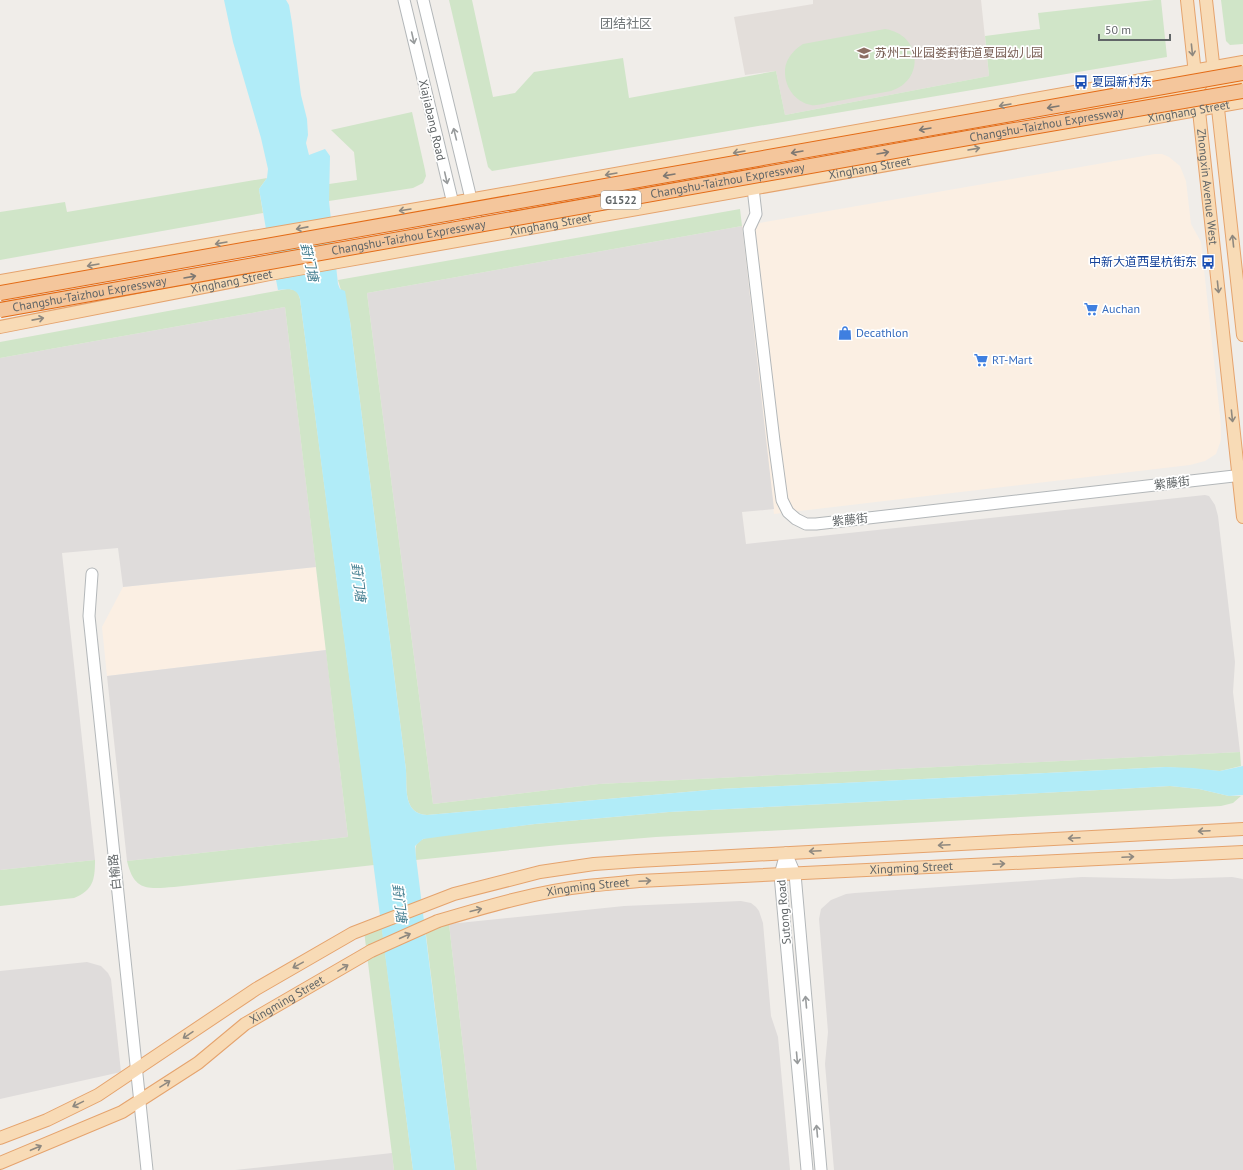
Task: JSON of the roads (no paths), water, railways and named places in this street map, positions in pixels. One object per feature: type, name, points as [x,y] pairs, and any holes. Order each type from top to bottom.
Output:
[{"type":"highway","name":"Changshu-Taizhou Expressway","points":[[0,293],[1243,73]]},
{"type":"highway","name":"Changshu-Taizhou Expressway","points":[[0,310],[968,138],[1243,91]]},
{"type":"main road","name":"Zhongxin Avenue West","points":[[1187,0],[1241,475],[1243,517]]},
{"type":"main road","name":"Zhongxin Avenue West","points":[[1206,0],[1243,335]]},
{"type":"main road","points":[[0,281],[340,221],[452,203],[1243,62]]},
{"type":"main road","points":[[1050,136],[1078,111],[1196,89],[1214,68]]},
{"type":"main road","points":[[1199,109],[1216,86],[1243,81]]},
{"type":"main road","name":"Xinghang Street","points":[[0,327],[270,274],[462,239],[1243,102]]},
{"type":"main road","name":"Xingming Street","points":[[0,1138],[47,1120],[98,1095],[256,989],[353,933],[454,894],[540,872],[594,864],[1243,829]]},
{"type":"main road","name":"Xingming Street","points":[[0,1163],[122,1112],[198,1064],[245,1024],[371,951],[438,921],[464,913],[540,894],[586,886],[639,881],[1243,852]]},
{"type":"street","name":"Xiajiabang Road","points":[[404,0],[452,203],[462,239]]},
{"type":"street","name":"Xiajiabang Road","points":[[423,0],[480,236]]},
{"type":"street","name":"紫藤街","points":[[752,188],[756,214],[749,229],[774,441],[782,500],[788,512],[796,519],[806,524],[816,524],[1241,475]]},
{"type":"street","name":"白榆路","points":[[92,574],[89,616],[147,1170]]},
{"type":"street","name":"Sutong Road","points":[[786,853],[795,874],[821,1170]]},
{"type":"street","name":"Sutong Road","points":[[786,853],[780,875],[807,1170]]},
{"type":"water","name":"葑门塘","points":[[224,0],[286,0],[289,5],[301,95],[307,119],[308,135],[306,143],[309,155],[325,149],[330,156],[329,201],[338,284],[340,289],[345,291],[350,321],[406,770],[408,799],[410,805],[419,814],[427,815],[720,789],[1166,767],[1220,771],[1243,766],[1243,795],[1229,796],[1199,789],[1170,786],[669,812],[535,824],[423,839],[415,846],[416,857],[455,1170],[413,1170],[300,299],[297,292],[289,289],[278,290],[259,189],[267,178],[268,169],[261,138],[233,42]]},
{"type":"place","name":"苏州工业园娄葑街道夏园幼儿园","points":[[864,53]]},
{"type":"place","name":"夏园新村东","points":[[1081,82]]},
{"type":"place","name":"中新大道西星杭街东","points":[[1208,262]]},
{"type":"place","name":"Auchan","points":[[1091,309]]},
{"type":"place","name":"Decathlon","points":[[845,333]]},
{"type":"place","name":"RT-Mart","points":[[981,360]]},
{"type":"district","name":"团结社区","points":[[626,23]]}]
